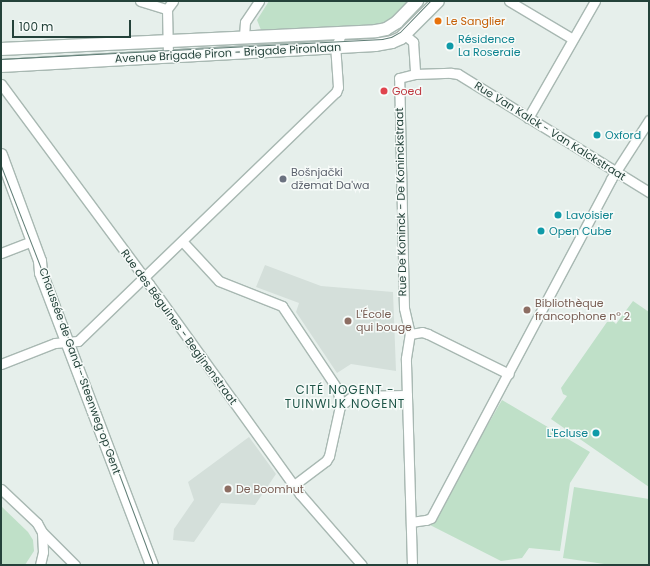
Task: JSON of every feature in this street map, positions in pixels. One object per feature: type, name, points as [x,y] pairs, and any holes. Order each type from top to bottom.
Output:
[{"type":"street","points":[[140,1],[167,9]]},
{"type":"street","points":[[168,56],[167,9],[173,1]]},
{"type":"street","points":[[244,36],[245,22],[260,1]]},
{"type":"street","points":[[386,29],[397,22],[417,1]]},
{"type":"street","name":"Avenue Brigade Piron - Brigade Pironlaan","points":[[1,66],[375,45],[392,42],[403,36],[438,1]]},
{"type":"street","points":[[509,1],[573,39]]},
{"type":"street","points":[[528,118],[595,1]]},
{"type":"street","points":[[386,29],[413,42],[415,74]]},
{"type":"street","name":"Avenue Brigade Piron - Brigade Pironlaan","points":[[1,49],[244,36],[376,31],[386,29]]},
{"type":"street","points":[[1,364],[55,343],[78,340],[336,92],[338,87],[335,48],[342,32]]},
{"type":"street","name":"Rue Van Kalck - Van Kalckstraat","points":[[415,74],[451,72],[458,74],[649,192]]},
{"type":"street","name":"Rue De Koninck - De Koninckstraat","points":[[412,565],[406,358],[410,334],[404,308],[399,78],[415,74]]},
{"type":"street","name":"Rue des Béguines - Begijnenstraat","points":[[1,84],[294,485],[362,565]]},
{"type":"street","points":[[411,522],[431,518],[509,374],[615,172],[649,120]]},
{"type":"street","name":"Chaussée de Gand - Steenweg op Gent","points":[[1,155],[30,242],[36,275],[65,342],[152,565]]},
{"type":"street","name":"Chaussée de Gand - Steenweg op Gent","points":[[1,176],[30,242]]},
{"type":"street","points":[[182,241],[219,281],[282,306],[338,390],[340,406],[329,456],[326,461],[294,485]]},
{"type":"street","points":[[1,253],[30,242]]},
{"type":"street","points":[[410,334],[422,332],[428,334],[509,374]]},
{"type":"street","name":"Chaussée de Gand - Steenweg op Gent","points":[[65,342],[144,565]]},
{"type":"street","points":[[338,390],[352,396],[407,395]]},
{"type":"street","points":[[340,406],[352,396]]},
{"type":"street","points":[[1,489],[37,524],[54,545],[75,565]]},
{"type":"street","points":[[40,565],[43,552],[42,532]]},
{"type":"street","points":[[43,552],[54,545]]},
{"type":"shaded area","name":"L'École qui bouge","points":[[265,265],[321,286],[393,292],[396,371],[351,364],[337,373],[296,312],[299,303],[256,287]]},
{"type":"shaded area","name":"De Boomhut","points":[[249,437],[276,474],[255,505],[221,503],[194,542],[173,540],[174,529],[194,500],[188,482]]},
{"type":"green space","points":[[269,1],[408,1],[389,22],[384,24],[261,30],[257,20]]},
{"type":"green space","points":[[633,301],[649,312],[649,487],[551,419],[567,396],[563,394],[561,388],[607,322],[613,321],[616,324]]},
{"type":"green space","points":[[502,400],[590,452],[570,483],[560,551],[529,548],[522,558],[501,561],[430,525]]},
{"type":"green space","points":[[574,487],[649,499],[649,565],[611,565],[563,558]]},
{"type":"green space","points":[[1,506],[28,532],[33,540],[34,551],[25,565],[1,565]]},
{"type":"tram line","points":[[1,59],[382,39],[391,37],[400,32],[430,1]]},
{"type":"tram line","points":[[1,166],[73,351],[153,565]]},
{"type":"place","name":"Le Sanglier","points":[[438,21]]},
{"type":"place","name":"Résidence La Roseraie","points":[[450,46]]},
{"type":"place","name":"Goed","points":[[384,91]]},
{"type":"place","name":"Oxford","points":[[597,135]]},
{"type":"place","name":"Bošnjački džemat Da'wa","points":[[283,179]]},
{"type":"place","name":"Lavoisier","points":[[558,215]]},
{"type":"place","name":"Open Cube","points":[[541,231]]},
{"type":"place","name":"Bibliothèque francophone n° 2","points":[[527,310]]},
{"type":"place","name":"L'École qui bouge","points":[[348,321]]},
{"type":"place","name":"L'Ecluse","points":[[596,433]]},
{"type":"place","name":"De Boomhut","points":[[228,489]]},
{"type":"district","name":"CITÉ NOGENT - TUINWIJK NOGENT","points":[[345,397]]}]
